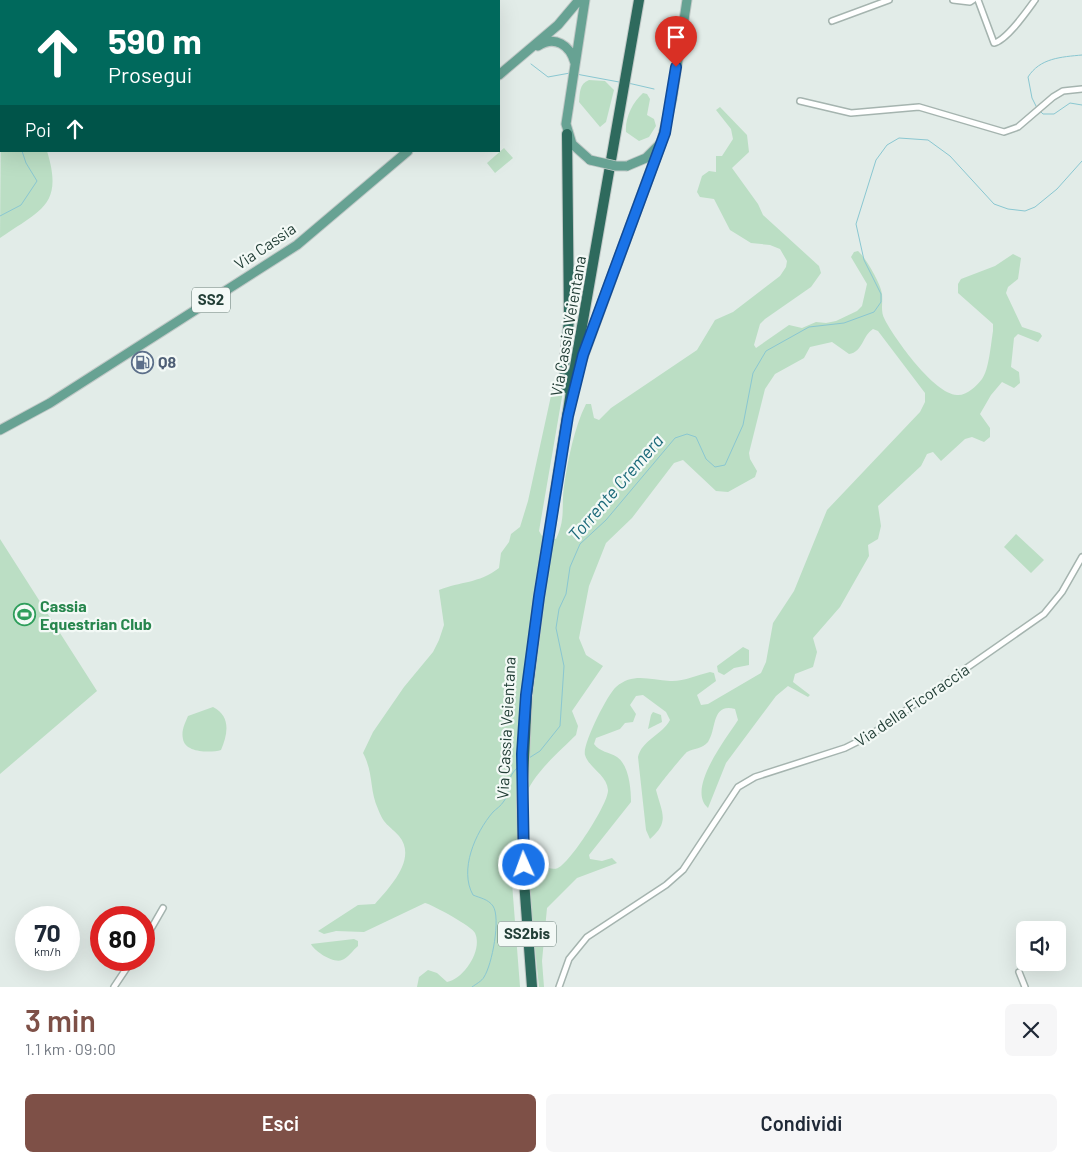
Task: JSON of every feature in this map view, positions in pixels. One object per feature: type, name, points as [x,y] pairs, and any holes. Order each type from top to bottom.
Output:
[{"type":"highway","name":"Via Cassia Veientana","points":[[526,987],[516,755],[527,632],[568,416],[633,0]]},
{"type":"highway","name":"Via Cassia Veientana","points":[[622,78],[640,0]]},
{"type":"highway","name":"Via Cassia Veientana","points":[[546,532],[566,388],[620,90]]},
{"type":"highway","points":[[566,388],[564,366],[569,320],[568,134]]},
{"type":"highway","points":[[568,416],[583,355],[661,143]]},
{"type":"highway","name":"Via Cassia Veientana","points":[[521,882],[532,987]]},
{"type":"main road","points":[[500,74],[568,16],[579,0]]},
{"type":"main road","points":[[585,0],[567,113],[568,134],[575,148],[590,160],[616,166],[627,166],[646,158],[661,143],[669,116],[687,0]]},
{"type":"main road","points":[[529,50],[548,41],[561,43],[571,51],[575,71]]},
{"type":"main road","name":"Via Cassia","points":[[0,430],[50,403],[297,245],[407,152]]},
{"type":"street","points":[[832,21],[889,0]]},
{"type":"street","points":[[952,0],[972,0]]},
{"type":"street","points":[[978,0],[994,43],[1011,29],[1035,0]]},
{"type":"street","points":[[800,100],[850,113],[919,107],[1004,132],[1011,131],[1026,121],[1063,91],[1082,89]]},
{"type":"street","name":"Via della Ficoraccia","points":[[559,987],[569,959],[587,937],[680,874],[738,787],[755,777],[841,750],[869,736],[1041,616],[1062,592],[1082,557]]},
{"type":"street","points":[[155,922],[163,908]]},
{"type":"street","points":[[114,987],[125,971]]},
{"type":"street","points":[[1019,972],[1025,987]]},
{"type":"green space","points":[[589,80],[605,81],[614,90],[606,122],[600,127],[579,102],[582,86]]},
{"type":"green space","points":[[643,93],[647,94],[650,99],[647,115],[654,119],[656,126],[649,137],[639,141],[626,132],[626,127],[630,111]]},
{"type":"green space","points":[[720,107],[747,135],[749,152],[732,168],[758,204],[763,215],[819,266],[821,273],[811,287],[760,324],[754,345],[756,348],[789,325],[802,328],[816,322],[836,321],[857,311],[862,306],[867,284],[851,257],[854,252],[858,251],[869,265],[879,284],[882,294],[883,314],[890,329],[906,352],[927,376],[937,386],[948,392],[957,395],[964,394],[982,379],[988,363],[993,331],[993,324],[958,293],[958,284],[961,279],[995,266],[1013,254],[1021,258],[1018,279],[1008,287],[1006,293],[1022,327],[1040,333],[1042,336],[1038,342],[1018,334],[1014,338],[1011,367],[1019,372],[1020,383],[1014,388],[1002,382],[991,395],[980,414],[990,428],[990,437],[984,442],[972,437],[965,439],[941,461],[933,452],[927,454],[921,466],[878,506],[881,526],[878,539],[868,545],[869,556],[840,607],[813,638],[817,652],[813,667],[795,674],[793,682],[810,695],[808,697],[788,686],[776,696],[726,763],[708,808],[702,800],[705,777],[717,751],[738,720],[735,709],[727,708],[718,713],[708,742],[687,752],[656,790],[663,817],[660,827],[650,839],[646,830],[638,757],[644,746],[670,720],[666,712],[643,695],[636,696],[630,705],[636,714],[633,722],[625,723],[620,729],[596,738],[594,744],[596,747],[617,757],[627,771],[631,802],[589,855],[590,859],[602,861],[612,858],[617,863],[577,878],[547,908],[542,961],[544,987],[539,987],[528,882],[512,883],[520,987],[417,987],[419,977],[428,970],[437,973],[447,982],[453,980],[465,970],[474,955],[476,947],[477,940],[473,930],[452,916],[425,903],[364,932],[336,931],[324,934],[318,931],[358,905],[375,904],[394,882],[403,863],[404,845],[399,836],[380,814],[373,795],[369,768],[363,753],[373,732],[404,687],[433,652],[439,640],[444,625],[439,590],[477,580],[499,568],[501,553],[509,542],[511,534],[520,527],[528,501],[554,382],[558,380],[561,382],[563,391],[539,531],[542,536],[556,539],[562,519],[564,486],[570,455],[578,423],[586,404],[591,404],[594,418],[599,420],[611,408],[697,350],[715,320],[733,312],[780,276],[786,267],[787,261],[780,249],[770,245],[751,243],[730,230],[714,199],[700,197],[697,192],[702,176],[709,171],[716,172],[716,156],[722,156],[733,139],[731,129],[716,110]],"holes":[[[873,329],[878,331],[925,393],[925,402],[920,412],[827,510],[794,591],[773,623],[766,662],[761,673],[708,704],[701,705],[697,695],[716,681],[714,673],[710,672],[675,681],[635,678],[622,682],[616,687],[596,720],[585,750],[587,760],[605,780],[608,790],[607,797],[596,819],[571,856],[558,868],[552,869],[547,867],[536,858],[528,846],[525,834],[525,800],[527,792],[538,774],[576,735],[578,726],[572,711],[603,666],[586,655],[579,638],[589,586],[606,543],[632,518],[674,463],[683,460],[716,491],[728,492],[755,477],[757,471],[750,459],[749,453],[765,389],[775,374],[804,358],[810,347],[832,342],[849,354],[854,353],[869,332]]]},
{"type":"green space","points":[[504,148],[513,158],[495,173],[487,163]]},
{"type":"green space","points":[[1,152],[47,152],[52,169],[52,184],[50,195],[45,205],[37,213],[0,238]]},
{"type":"green space","points":[[1016,534],[1044,560],[1031,573],[1004,547]]},
{"type":"green space","name":"Cassia Equestrian Club","points":[[0,539],[97,691],[0,774]]},
{"type":"green space","points":[[743,647],[749,650],[749,665],[734,668],[724,675],[718,672],[717,666]]},
{"type":"green space","points":[[213,707],[223,715],[225,720],[226,732],[221,750],[205,752],[188,747],[183,736],[188,716]]},
{"type":"green space","points":[[653,712],[661,715],[662,722],[648,729],[651,715]]},
{"type":"green space","points":[[354,939],[358,941],[358,946],[346,958],[338,961],[325,956],[311,944]]},
{"type":"waterway","name":"Torrente Cremera","points":[[1037,108],[1032,98],[1028,77],[1033,71],[1045,62],[1082,55]]},
{"type":"waterway","points":[[531,64],[548,77],[570,73]]},
{"type":"waterway","points":[[576,74],[619,82]]},
{"type":"waterway","points":[[628,83],[654,89]]},
{"type":"waterway","name":"Torrente Cremera","points":[[1040,111],[1043,114],[1054,114],[1070,103],[1082,105]]},
{"type":"waterway","name":"Torrente Cremera","points":[[529,758],[540,751],[560,726],[564,666],[556,628],[559,609],[566,594],[570,567],[580,544],[606,520],[675,438],[687,434],[696,437],[706,459],[715,467],[725,465],[743,425],[753,373],[766,351],[809,327],[844,323],[874,312],[881,302],[881,294],[864,260],[856,224],[876,160],[887,145],[899,138],[928,140],[950,156],[994,204],[1008,209],[1025,211],[1035,207],[1057,189],[1082,161]]},
{"type":"waterway","points":[[0,216],[21,205],[37,181],[26,163],[22,152]]},
{"type":"waterway","name":"Torrente Cremera","points":[[472,987],[482,980],[490,963],[495,941],[496,920],[493,906],[486,900],[473,895],[469,885],[468,863],[480,830],[507,797],[509,781],[513,772],[518,767]]},
{"type":"place","name":"Q8","points":[[142,362]]},
{"type":"place","name":"Cassia Equestrian Club","points":[[24,615]]},
{"type":"route","points":[[524,865],[522,754],[526,695],[539,597],[568,416],[575,394],[583,355],[665,133],[676,67]]}]
